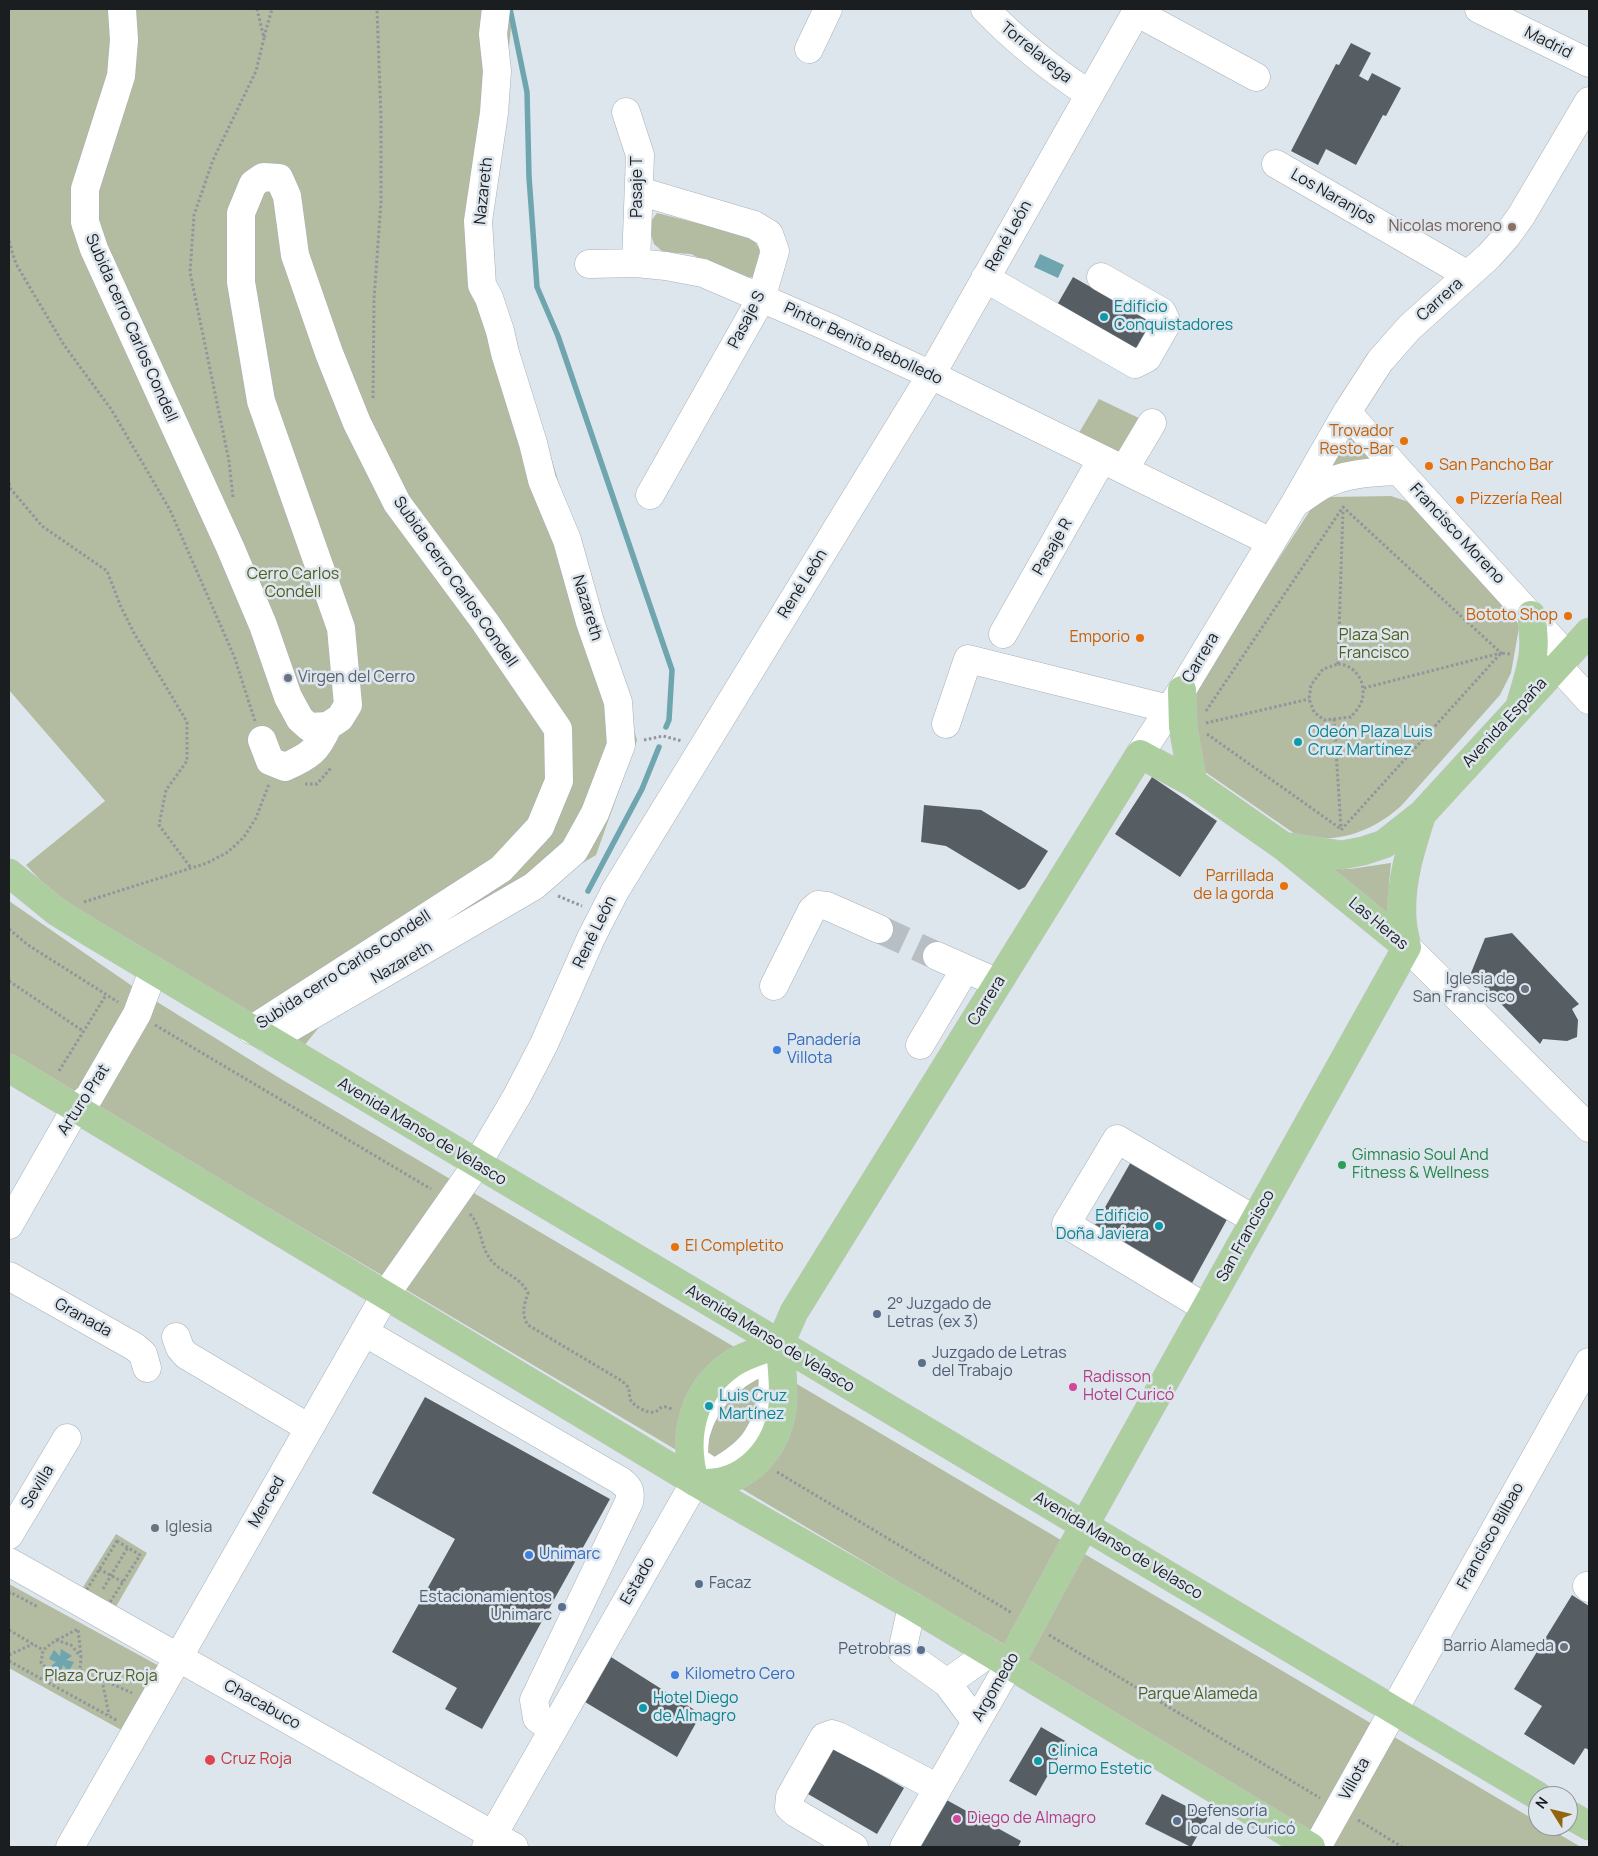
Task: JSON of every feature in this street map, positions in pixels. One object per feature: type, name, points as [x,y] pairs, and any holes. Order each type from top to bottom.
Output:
[{"type":"main road","points":[[1553,659],[1589,632]]},
{"type":"main road","name":"Avenida España","points":[[1283,846],[1342,842],[1363,851],[1384,844],[1422,814],[1520,708],[1553,659]]},
{"type":"main road","points":[[1182,713],[1193,783]]},
{"type":"main road","name":"Las Heras","points":[[1140,754],[1193,783],[1283,846],[1407,947]]},
{"type":"main road","name":"Carrera","points":[[780,1344],[794,1312],[1140,754]]},
{"type":"main road","name":"Avenida España","points":[[1407,947],[1402,918],[1402,886],[1409,851],[1422,814]]},
{"type":"main road","name":"Avenida Manso de Velasco","points":[[9,873],[57,912],[260,1035],[1528,1790]]},
{"type":"main road","name":"San Francisco","points":[[1084,1526],[1407,947]]},
{"type":"main road","points":[[9,1068],[386,1294],[701,1475],[912,1606],[1311,1847]]},
{"type":"main road","points":[[780,1344],[782,1410],[773,1438],[759,1459],[740,1476],[718,1483],[701,1475],[689,1453],[689,1435],[692,1419],[705,1392],[714,1380],[734,1363],[744,1357],[780,1344]]},
{"type":"main road","name":"Argomedo","points":[[999,1659],[1084,1526]]},
{"type":"main road","points":[[1578,1820],[1589,1826]]},
{"type":"street","name":"Subida cerro Carlos Condell","points":[[122,9],[124,40],[121,76],[84,189],[85,222],[94,249],[252,599],[288,697],[300,719],[309,727],[328,726],[340,718],[348,704],[341,628],[260,400],[241,282],[241,213],[253,184],[263,176],[279,178],[287,196],[295,255],[329,354],[357,423],[397,503],[485,622],[558,729],[559,781],[540,827],[501,870],[260,1035]]},
{"type":"street","name":"Nazareth","points":[[260,1035],[534,886],[574,851],[595,813],[621,745],[618,702],[590,622],[567,540],[542,480],[533,443],[504,353],[500,331],[489,298],[482,285],[478,221],[494,113],[497,71],[493,34],[496,9]]},
{"type":"street","points":[[809,49],[828,9]]},
{"type":"street","name":"Torrelavega","points":[[985,9],[1015,39],[1061,76],[1089,94]]},
{"type":"street","name":"Madrid","points":[[1480,9],[1589,64]]},
{"type":"street","points":[[1137,10],[1256,77]]},
{"type":"street","name":"René León","points":[[477,1164],[528,1078],[614,891],[931,375],[1137,10]]},
{"type":"street","name":"Carrera","points":[[1140,754],[1182,713],[1271,542],[1347,412],[1380,361],[1395,342],[1498,247],[1514,227],[1589,101]]},
{"type":"street","name":"Pasaje T","points":[[626,112],[640,155],[636,263]]},
{"type":"street","name":"Los Naranjos","points":[[1276,164],[1468,275]]},
{"type":"street","name":"Pasaje S","points":[[639,191],[754,225],[769,234],[775,251],[761,298],[650,494]]},
{"type":"street","name":"Pintor Benito Rebolledo","points":[[589,264],[636,263],[703,273],[828,327],[931,375],[1271,542]]},
{"type":"street","points":[[985,278],[1135,364],[1147,358],[1167,323],[1162,312],[1101,277]]},
{"type":"street","name":"Francisco Moreno","points":[[1347,412],[1531,615],[1553,659],[1589,700]]},
{"type":"street","points":[[1113,465],[1152,423]]},
{"type":"street","name":"Pasaje R","points":[[1003,634],[1113,465]]},
{"type":"street","name":"Carrera","points":[[1295,503],[1322,486],[1342,478],[1366,473],[1399,471]]},
{"type":"street","points":[[946,724],[968,659],[1182,713]]},
{"type":"street","points":[[262,740],[270,761],[285,767],[306,758],[321,744],[328,726]]},
{"type":"street","points":[[774,986],[812,910],[818,905],[827,906],[879,929]]},
{"type":"street","name":"Las Heras","points":[[1407,947],[1589,1128]]},
{"type":"street","points":[[937,956],[998,983]]},
{"type":"street","points":[[920,1045],[965,968]]},
{"type":"street","name":"Arturo Prat","points":[[9,1225],[76,1108],[89,1097],[137,1014],[154,971]]},
{"type":"street","points":[[1206,1308],[1066,1224],[1117,1139],[1255,1220]]},
{"type":"street","name":"Merced","points":[[70,1847],[386,1294],[477,1164]]},
{"type":"street","name":"Granada","points":[[9,1276],[135,1347],[143,1354],[147,1368]]},
{"type":"street","points":[[364,1332],[621,1481],[631,1492],[629,1502],[534,1700],[537,1718],[553,1730]]},
{"type":"street","points":[[176,1337],[180,1348],[186,1355],[310,1428]]},
{"type":"street","name":"Francisco Bilbao","points":[[1394,1710],[1589,1362]]},
{"type":"street","name":"Sevilla","points":[[9,1535],[67,1438]]},
{"type":"street","name":"Estado","points":[[498,1843],[553,1730],[701,1475]]},
{"type":"street","name":"Chacabuco","points":[[9,1562],[498,1843]]},
{"type":"street","points":[[912,1606],[902,1651],[947,1683],[976,1722]]},
{"type":"street","points":[[947,1683],[999,1659]]},
{"type":"street","name":"Argomedo","points":[[904,1847],[976,1722],[999,1659]]},
{"type":"street","name":"Villota","points":[[1316,1847],[1394,1710]]},
{"type":"street","points":[[854,1847],[789,1807],[790,1797],[824,1737],[832,1734],[838,1736],[938,1788]]},
{"type":"path","points":[[264,38],[272,9]]},
{"type":"path","points":[[373,408],[374,299],[381,202],[381,118],[377,9]]},
{"type":"path","points":[[9,242],[16,264],[64,345],[111,408],[170,510],[234,656],[262,740]]},
{"type":"path","points":[[9,483],[10,488],[42,526],[107,571],[121,607],[134,633],[187,722],[187,761],[166,790],[158,825],[191,868]]},
{"type":"path","points":[[1343,507],[1501,653]]},
{"type":"path","points":[[1338,664],[1343,507]]},
{"type":"path","points":[[1182,713],[1343,507]]},
{"type":"path","points":[[1342,842],[1501,653]]},
{"type":"path","points":[[1364,688],[1501,653],[1553,659]]},
{"type":"path","points":[[1338,664],[1347,664],[1358,674],[1364,688],[1361,704],[1350,716],[1324,720],[1314,712],[1309,699],[1311,685],[1322,669],[1338,664]]},
{"type":"path","points":[[1182,713],[1309,699]]},
{"type":"path","points":[[1182,713],[1342,842]]},
{"type":"path","points":[[1334,719],[1342,842]]},
{"type":"path","points":[[621,745],[663,736],[703,747]]},
{"type":"path","points":[[57,912],[207,863],[228,852],[244,837],[256,818],[269,783]]},
{"type":"path","points":[[534,886],[602,914]]},
{"type":"path","points":[[9,981],[84,1031]]},
{"type":"path","points":[[54,1078],[106,995]]},
{"type":"path","points":[[116,1541],[128,1547],[140,1555],[107,1608],[84,1594],[116,1541]]},
{"type":"path","points":[[95,1602],[128,1547]]},
{"type":"path","points":[[99,1569],[123,1582]]},
{"type":"path","points":[[78,1629],[81,1657],[80,1670],[68,1678],[52,1673],[41,1663],[43,1650],[56,1640],[78,1629]]},
{"type":"path","points":[[9,1630],[43,1650]]},
{"type":"path","points":[[56,1640],[71,1645],[81,1657]]},
{"type":"path","points":[[9,1655],[34,1644]]},
{"type":"path","points":[[9,1661],[124,1724]]},
{"type":"path","points":[[80,1670],[139,1696]]},
{"type":"path","points":[[102,1679],[108,1715]]},
{"type":"green space","name":"Cerro Carlos Condell","points":[[9,9],[513,9],[487,254],[522,362],[637,740],[596,855],[333,1010],[299,1052],[58,899],[26,865],[105,801],[9,690]]},
{"type":"green space","points":[[657,213],[752,237],[760,250],[754,277],[740,278],[691,254],[663,252],[654,244],[648,225]]},
{"type":"green space","points":[[1099,399],[1143,420],[1121,460],[1077,436]]},
{"type":"green space","points":[[1352,434],[1385,466],[1327,473]]},
{"type":"green space","name":"Plaza San Francisco","points":[[1391,496],[1406,501],[1422,512],[1514,612],[1519,628],[1511,673],[1500,695],[1402,805],[1379,823],[1352,834],[1338,837],[1324,838],[1295,834],[1201,769],[1193,749],[1195,696],[1201,678],[1311,509],[1330,497]]},
{"type":"green space","points":[[1391,863],[1389,883],[1391,922],[1328,868],[1350,869]]},
{"type":"green space","name":"Parque Alameda","points":[[9,901],[138,990],[281,1079],[1528,1816],[1528,1836],[1562,1836],[1581,1847],[1336,1847],[1166,1750],[1010,1648],[9,1054]]},
{"type":"green space","points":[[116,1534],[147,1553],[106,1624],[72,1605]]},
{"type":"green space","name":"Plaza Cruz Roja","points":[[9,1584],[161,1667],[125,1732],[9,1668]]},
{"type":"water","points":[[1040,254],[1064,265],[1058,278],[1034,267]]},
{"type":"water","points":[[61,1649],[72,1656],[66,1660],[74,1662],[69,1671],[63,1665],[61,1672],[51,1666],[56,1662],[49,1659],[54,1650],[60,1656]]},
{"type":"building","points":[[1351,43],[1371,53],[1359,76],[1368,81],[1372,73],[1401,88],[1386,116],[1383,115],[1356,165],[1326,149],[1318,165],[1291,151],[1336,64],[1339,65]]},
{"type":"building","name":"Edificio Conquistadores","points":[[1073,277],[1154,323],[1134,358],[1053,312]]},
{"type":"building","points":[[1152,777],[1217,821],[1180,877],[1115,834]]},
{"type":"building","points":[[924,805],[981,810],[1048,851],[1025,887],[1019,890],[946,846],[921,842]]},
{"type":"building","name":"Iglesia de San Francisco","points":[[1512,933],[1579,1004],[1572,1009],[1578,1020],[1577,1037],[1567,1041],[1543,1039],[1540,1044],[1471,973],[1485,938]]},
{"type":"building","name":"Edificio Doña Javiera","points":[[1132,1160],[1230,1214],[1186,1294],[1088,1237]]},
{"type":"building","points":[[425,1397],[610,1499],[482,1729],[445,1709],[457,1688],[392,1652],[455,1539],[372,1493]]},
{"type":"building","name":"Barrio Alameda","points":[[1572,1595],[1589,1606],[1589,1750],[1585,1748],[1574,1765],[1524,1734],[1542,1706],[1514,1689]]},
{"type":"building","name":"Hotel Diego de Almagro","points":[[611,1657],[701,1714],[677,1757],[585,1702]]},
{"type":"building","name":"Clínica Dermo Estetic","points":[[1041,1727],[1067,1742],[1036,1796],[1009,1781]]},
{"type":"building","points":[[834,1748],[904,1788],[877,1834],[808,1794]]},
{"type":"building","name":"Defensoría local de Curicó","points":[[1162,1794],[1208,1817],[1191,1847],[1145,1824]]},
{"type":"building","name":"Diego de Almagro","points":[[943,1798],[1021,1841],[1018,1847],[916,1847]]},
{"type":"waterway","points":[[510,9],[527,92],[529,177],[537,287],[558,336],[672,670],[669,720],[666,727]]},
{"type":"waterway","points":[[588,891],[642,789],[659,747]]},
{"type":"tunnel","points":[[879,929],[937,956]]},
{"type":"place","name":"Nicolas moreno","points":[[1512,227]]},
{"type":"place","name":"Edificio Conquistadores","points":[[1104,317]]},
{"type":"place","name":"Trovador Resto-Bar","points":[[1404,441]]},
{"type":"place","name":"San Pancho Bar","points":[[1429,466]]},
{"type":"place","name":"Pizzería Real","points":[[1460,500]]},
{"type":"place","name":"Bototo Shop","points":[[1568,616]]},
{"type":"place","name":"Emporio","points":[[1140,638]]},
{"type":"place","name":"Virgen del Cerro","points":[[288,678]]},
{"type":"place","name":"Odeón Plaza Luis Cruz Martínez","points":[[1298,742]]},
{"type":"place","name":"Parrillada de la gorda","points":[[1284,886]]},
{"type":"place","name":"Iglesia de San Francisco","points":[[1525,989]]},
{"type":"place","name":"Panadería Villota","points":[[777,1050]]},
{"type":"place","name":"Gimnasio Soul And Fitness & Wellness","points":[[1342,1165]]},
{"type":"place","name":"Edificio Doña Javiera","points":[[1159,1226]]},
{"type":"place","name":"El Completito","points":[[675,1247]]},
{"type":"place","name":"2° Juzgado de Letras (ex 3)","points":[[877,1314]]},
{"type":"place","name":"Juzgado de Letras del Trabajo","points":[[922,1363]]},
{"type":"place","name":"Radisson Hotel Curicó","points":[[1073,1387]]},
{"type":"place","name":"Luis Cruz Martínez","points":[[709,1406]]},
{"type":"place","name":"Iglesia","points":[[155,1528]]},
{"type":"place","name":"Unimarc","points":[[529,1555]]},
{"type":"place","name":"Facaz","points":[[699,1584]]},
{"type":"place","name":"Estacionamientos Unimarc","points":[[562,1607]]},
{"type":"place","name":"Barrio Alameda","points":[[1564,1647]]},
{"type":"place","name":"Petrobras","points":[[921,1650]]},
{"type":"place","name":"Kilometro Cero","points":[[675,1675]]},
{"type":"place","name":"Hotel Diego de Almagro","points":[[643,1708]]},
{"type":"place","name":"Cruz Roja","points":[[210,1760]]},
{"type":"place","name":"Clínica Dermo Estetic","points":[[1038,1761]]},
{"type":"place","name":"Diego de Almagro","points":[[957,1819]]},
{"type":"place","name":"Defensoría local de Curicó","points":[[1177,1821]]}]
